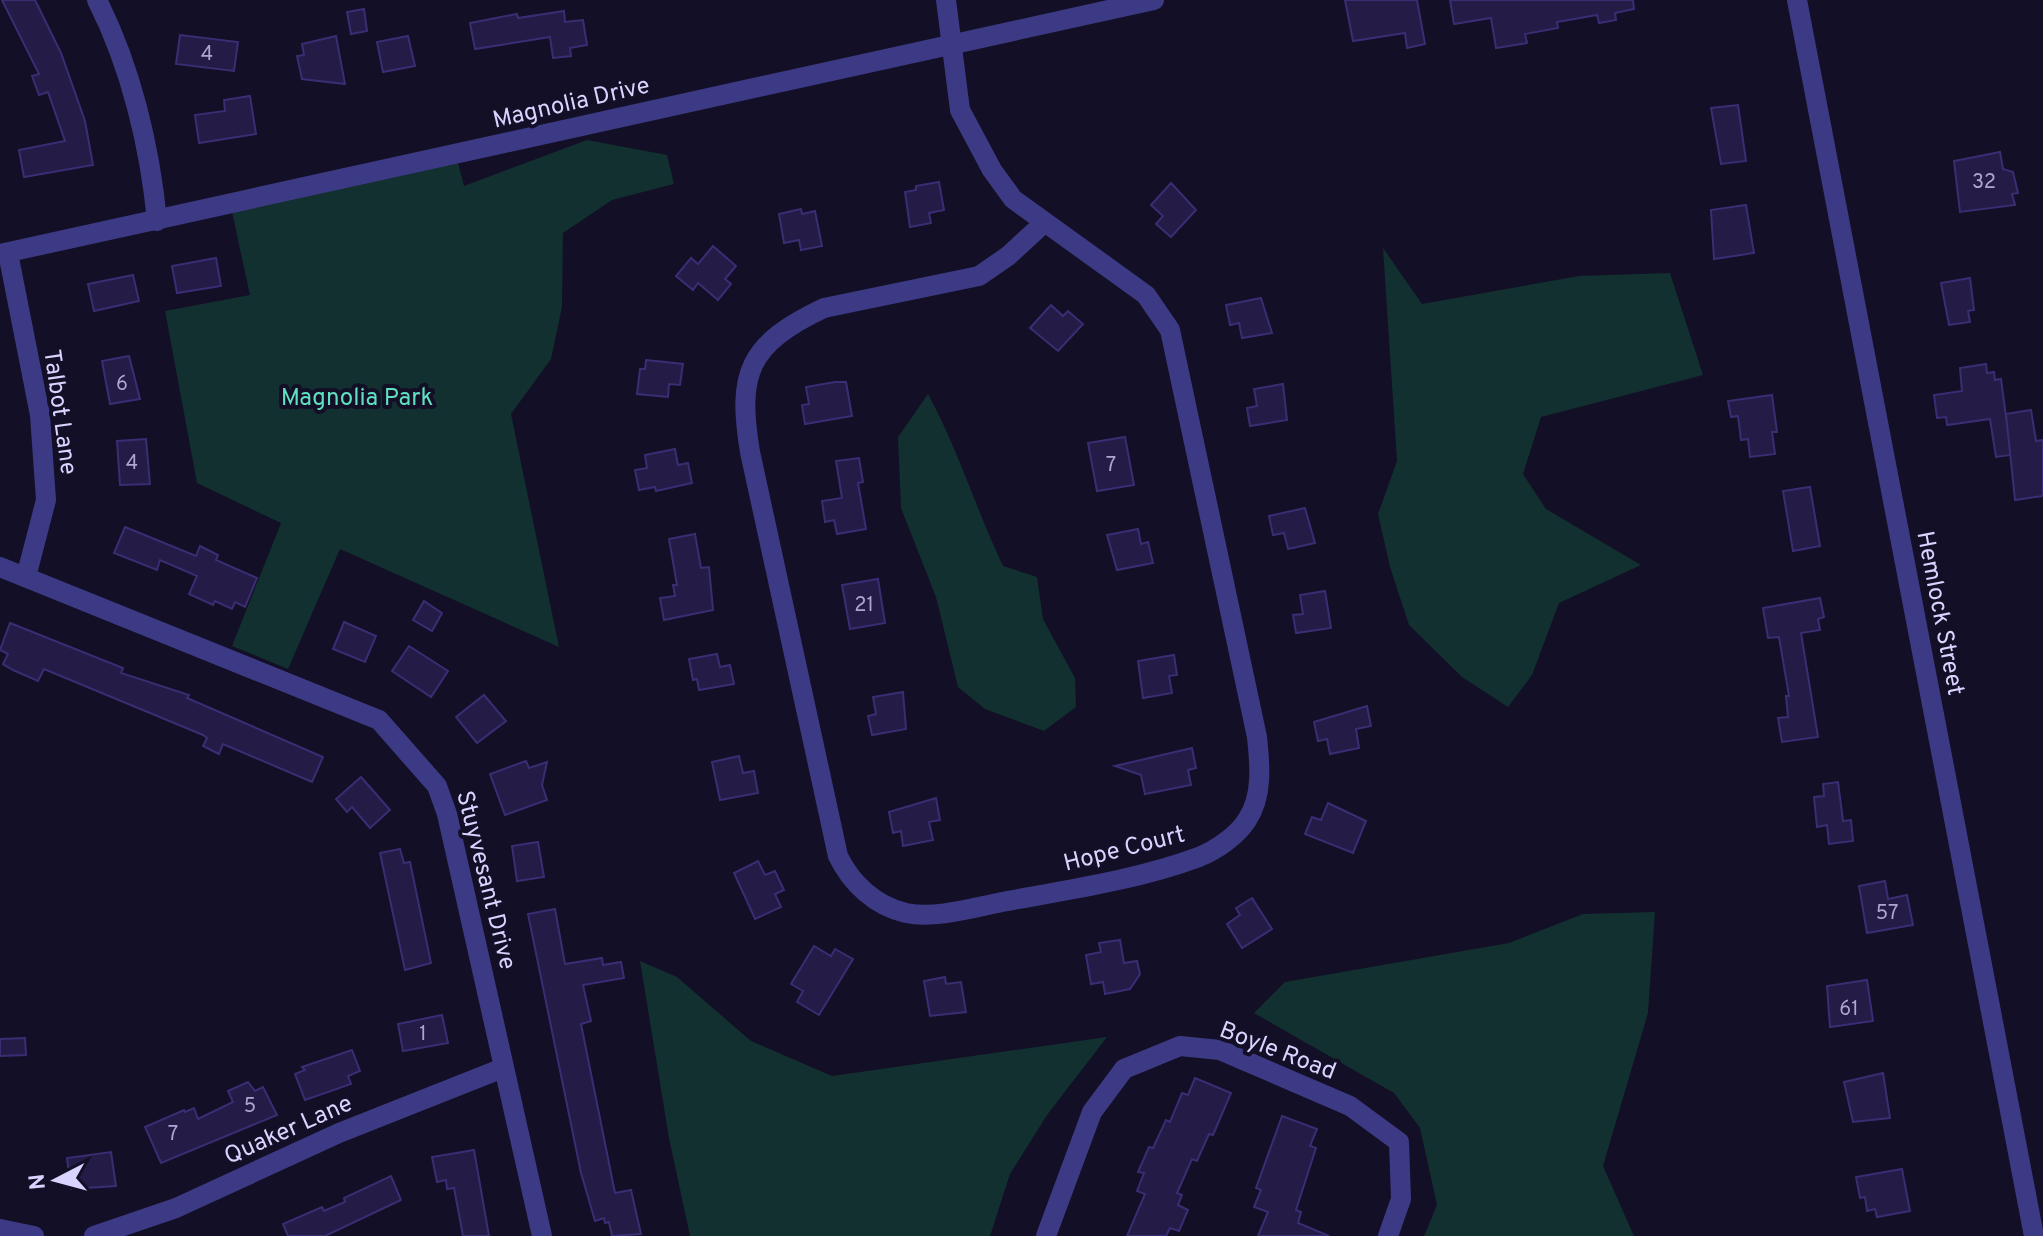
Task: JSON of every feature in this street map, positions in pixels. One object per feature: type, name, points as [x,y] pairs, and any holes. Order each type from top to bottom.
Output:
[{"type":"street","points":[[97,0],[112,29],[152,163],[157,221]]},
{"type":"street","name":"Hope Court","points":[[946,0],[960,110],[978,147],[1013,199],[1045,222],[1146,295],[1170,330],[1259,762],[1255,803],[1247,821],[1233,837],[1210,851],[1081,888],[925,914],[904,912],[875,899],[847,875],[822,795],[742,406],[749,370],[781,334],[802,319],[824,308],[979,276],[1008,256],[1045,222]]},
{"type":"street","name":"Magnolia Drive","points":[[4,254],[1154,0]]},
{"type":"street","name":"Hemlock Street","points":[[1797,0],[2034,1236]]},
{"type":"street","name":"Talbot Lane","points":[[4,254],[40,415],[46,500],[26,577]]},
{"type":"street","name":"Stuyvesant Drive","points":[[0,567],[379,720],[437,786],[460,862],[542,1236]]},
{"type":"street","name":"Boyle Road","points":[[1046,1236],[1092,1112],[1124,1069],[1180,1046],[1220,1050],[1350,1106],[1399,1142],[1401,1199],[1388,1236]]},
{"type":"street","name":"Quaker Lane","points":[[94,1236],[176,1208],[339,1133],[503,1068]]},
{"type":"street","points":[[0,1229],[34,1236]]},
{"type":"green space","name":"Magnolia Park","points":[[587,140],[667,155],[674,184],[612,200],[563,233],[562,307],[551,359],[511,414],[559,647],[340,549],[288,669],[232,646],[281,523],[197,483],[165,311],[250,295],[232,212],[458,163],[464,186]]},
{"type":"green space","points":[[1383,248],[1422,304],[1579,276],[1670,273],[1703,375],[1541,417],[1523,474],[1546,509],[1641,565],[1559,603],[1532,675],[1508,707],[1462,677],[1409,625],[1390,567],[1378,514],[1397,461]]},
{"type":"green space","points":[[928,394],[949,436],[1003,566],[1037,577],[1043,619],[1075,678],[1076,707],[1044,731],[985,709],[958,687],[936,597],[901,508],[898,437]]},
{"type":"green space","points":[[1655,912],[1648,1013],[1603,1166],[1634,1236],[1424,1236],[1437,1205],[1420,1128],[1394,1093],[1254,1013],[1285,982],[1509,943],[1583,914]]},
{"type":"green space","points":[[640,961],[677,977],[751,1041],[832,1076],[1107,1037],[1047,1115],[1010,1174],[990,1236],[690,1236],[669,1138]]},
{"type":"building","points":[[2,0],[35,0],[61,53],[85,121],[93,165],[24,177],[19,150],[65,141],[48,92],[39,95],[32,76],[39,74]]},
{"type":"building","points":[[1345,0],[1417,0],[1425,44],[1407,48],[1405,33],[1353,41]]},
{"type":"building","points":[[1450,0],[1633,0],[1634,9],[1615,13],[1616,20],[1599,23],[1597,15],[1557,22],[1558,28],[1525,34],[1527,43],[1496,48],[1491,18],[1454,24]]},
{"type":"building","points":[[364,9],[367,31],[351,34],[347,12]]},
{"type":"building","points":[[564,11],[565,22],[583,20],[587,45],[570,48],[571,56],[553,58],[550,37],[475,49],[470,23],[517,14],[518,18]]},
{"type":"building","points":[[180,35],[238,42],[234,71],[176,64]]},
{"type":"building","points":[[336,36],[345,84],[302,79],[297,56],[304,55],[302,44]]},
{"type":"building","points":[[408,36],[415,66],[383,72],[377,42]]},
{"type":"building","points":[[250,96],[256,134],[199,143],[195,115],[225,111],[224,100]]},
{"type":"building","points":[[1738,105],[1746,161],[1721,164],[1711,108]]},
{"type":"building","points":[[2000,152],[2003,169],[2013,172],[2018,193],[2012,194],[2015,205],[1960,212],[1954,161]]},
{"type":"building","points":[[939,182],[944,210],[929,213],[931,223],[910,227],[905,192],[916,190],[916,186]]},
{"type":"building","points":[[1171,183],[1196,210],[1171,237],[1156,224],[1163,216],[1151,205]]},
{"type":"building","points":[[1746,205],[1754,253],[1714,259],[1711,210]]},
{"type":"building","points":[[801,209],[802,214],[815,211],[822,246],[801,250],[799,240],[784,243],[779,214]]},
{"type":"building","points":[[713,246],[736,266],[725,279],[731,284],[718,300],[698,283],[693,290],[676,276],[691,258],[698,264]]},
{"type":"building","points":[[216,258],[221,286],[177,293],[172,266]]},
{"type":"building","points":[[133,275],[139,301],[94,311],[88,284]]},
{"type":"building","points":[[1970,278],[1974,310],[1968,311],[1970,322],[1949,325],[1941,283]]},
{"type":"building","points":[[1261,298],[1272,333],[1242,338],[1239,323],[1230,325],[1226,305]]},
{"type":"building","points":[[1051,305],[1063,316],[1068,311],[1083,324],[1058,351],[1030,328]]},
{"type":"building","points":[[129,356],[140,399],[110,404],[102,361]]},
{"type":"building","points":[[646,360],[683,364],[680,385],[669,384],[668,397],[637,394],[640,369],[645,369]]},
{"type":"building","points":[[1986,364],[1987,373],[1994,372],[1995,380],[2001,379],[2011,455],[1996,457],[1990,419],[1947,425],[1946,417],[1937,418],[1934,395],[1962,391],[1960,368]]},
{"type":"building","points":[[846,382],[852,416],[805,424],[802,405],[809,404],[806,387]]},
{"type":"building","points":[[1283,384],[1287,420],[1250,426],[1247,408],[1257,406],[1254,389]]},
{"type":"building","points":[[1772,395],[1777,432],[1772,432],[1775,454],[1750,457],[1748,439],[1741,440],[1738,416],[1731,417],[1728,401]]},
{"type":"building","points":[[2031,410],[2036,441],[2043,440],[2043,496],[2015,500],[2006,414]]},
{"type":"building","points":[[1125,437],[1134,485],[1097,491],[1088,443]]},
{"type":"building","points":[[146,439],[150,484],[120,485],[117,441]]},
{"type":"building","points":[[675,449],[678,465],[688,463],[692,483],[656,491],[655,487],[639,490],[635,470],[647,468],[645,455]]},
{"type":"building","points":[[859,458],[863,482],[858,483],[866,529],[837,534],[834,520],[825,522],[822,501],[842,498],[836,461]]},
{"type":"building","points":[[1810,487],[1820,546],[1793,551],[1783,491]]},
{"type":"building","points":[[1305,508],[1315,543],[1288,549],[1284,533],[1273,535],[1269,516]]},
{"type":"building","points":[[125,527],[196,556],[200,546],[218,555],[216,560],[257,578],[245,607],[235,602],[232,609],[215,601],[213,605],[189,594],[197,576],[160,560],[157,570],[114,553]]},
{"type":"building","points":[[1138,529],[1141,544],[1148,542],[1153,563],[1117,570],[1107,535]]},
{"type":"building","points":[[695,534],[701,568],[709,567],[713,610],[664,620],[660,598],[675,596],[673,585],[677,585],[669,539]]},
{"type":"building","points":[[878,579],[885,623],[850,629],[842,585]]},
{"type":"building","points":[[1325,591],[1331,628],[1296,633],[1293,615],[1303,614],[1300,595]]},
{"type":"building","points":[[1820,598],[1824,617],[1818,619],[1820,630],[1801,633],[1818,737],[1782,742],[1778,718],[1788,717],[1786,696],[1789,696],[1779,637],[1768,638],[1763,608]]},
{"type":"building","points":[[424,601],[442,613],[432,631],[413,620]]},
{"type":"building","points":[[344,622],[376,636],[365,662],[333,649]]},
{"type":"building","points":[[10,623],[123,668],[121,673],[189,695],[187,698],[323,757],[312,782],[223,744],[219,754],[203,746],[207,738],[203,735],[44,669],[38,681],[13,670],[3,664],[8,654],[0,650]]},
{"type":"building","points":[[409,646],[448,671],[431,697],[392,671]]},
{"type":"building","points":[[717,654],[720,667],[730,665],[734,684],[699,690],[697,679],[693,680],[689,659]]},
{"type":"building","points":[[1174,655],[1177,675],[1169,676],[1172,693],[1143,698],[1138,661]]},
{"type":"building","points":[[903,692],[906,729],[872,735],[868,716],[876,714],[873,697]]},
{"type":"building","points":[[484,695],[506,721],[477,743],[456,717]]},
{"type":"building","points":[[1367,706],[1371,726],[1356,729],[1359,748],[1330,754],[1327,739],[1318,741],[1314,722]]},
{"type":"building","points":[[1192,748],[1196,768],[1188,770],[1191,785],[1145,794],[1141,775],[1115,766]]},
{"type":"building","points":[[739,756],[743,773],[754,771],[758,793],[720,800],[712,762]]},
{"type":"building","points":[[526,761],[529,768],[547,762],[542,785],[547,800],[505,815],[490,774]]},
{"type":"building","points":[[361,777],[390,810],[370,828],[352,807],[347,812],[336,799]]},
{"type":"building","points":[[1838,782],[1843,821],[1851,820],[1853,841],[1829,844],[1827,825],[1817,827],[1814,797],[1824,796],[1823,784]]},
{"type":"building","points":[[936,798],[940,820],[929,822],[933,840],[903,846],[901,831],[893,833],[889,812]]},
{"type":"building","points":[[1328,803],[1366,821],[1353,853],[1305,834],[1312,817],[1321,820]]},
{"type":"building","points":[[538,842],[544,877],[517,881],[512,846]]},
{"type":"building","points":[[400,849],[404,863],[410,862],[431,963],[405,970],[380,853]]},
{"type":"building","points":[[758,861],[765,875],[775,871],[784,890],[775,894],[781,907],[755,919],[734,873]]},
{"type":"building","points":[[1885,881],[1888,899],[1907,895],[1913,925],[1867,933],[1859,886]]},
{"type":"building","points":[[1252,898],[1272,929],[1242,948],[1227,924],[1240,915],[1236,908]]},
{"type":"building","points":[[555,909],[565,964],[602,958],[603,965],[621,962],[624,978],[583,985],[591,1021],[581,1024],[615,1193],[631,1190],[641,1234],[612,1236],[609,1222],[605,1223],[604,1218],[595,1221],[581,1173],[528,914]]},
{"type":"building","points":[[1120,940],[1124,963],[1137,961],[1140,974],[1130,989],[1105,994],[1103,982],[1091,984],[1086,955],[1101,952],[1099,943]]},
{"type":"building","points":[[814,946],[831,956],[835,949],[853,959],[819,1015],[797,1002],[803,991],[791,984]]},
{"type":"building","points":[[945,977],[946,984],[961,982],[966,1012],[930,1016],[924,981]]},
{"type":"building","points":[[1867,980],[1873,1021],[1830,1027],[1827,986]]},
{"type":"building","points":[[442,1015],[448,1043],[403,1051],[398,1024]]},
{"type":"building","points":[[25,1038],[26,1055],[0,1056],[0,1039]]},
{"type":"building","points":[[352,1050],[360,1071],[348,1076],[351,1084],[305,1100],[295,1074],[305,1070],[302,1067]]},
{"type":"building","points":[[1883,1073],[1890,1118],[1853,1122],[1844,1082]]},
{"type":"building","points":[[1195,1078],[1231,1093],[1213,1135],[1209,1134],[1197,1161],[1192,1159],[1177,1193],[1182,1195],[1178,1205],[1188,1210],[1179,1231],[1170,1228],[1166,1236],[1127,1236],[1145,1194],[1137,1191],[1144,1173],[1138,1172],[1149,1147],[1153,1148],[1166,1120],[1170,1122],[1182,1093],[1188,1095]]},
{"type":"building","points":[[248,1082],[255,1091],[263,1087],[277,1115],[161,1163],[145,1127],[194,1108],[198,1119],[233,1102],[228,1091]]},
{"type":"building","points":[[1282,1116],[1317,1129],[1310,1146],[1316,1148],[1296,1210],[1301,1212],[1298,1223],[1329,1236],[1258,1236],[1268,1212],[1254,1207],[1261,1190],[1256,1188]]},
{"type":"building","points":[[474,1150],[489,1236],[463,1236],[454,1188],[447,1189],[446,1180],[437,1182],[432,1157]]},
{"type":"building","points":[[111,1152],[116,1186],[71,1189],[67,1158]]},
{"type":"building","points":[[1902,1169],[1910,1211],[1877,1217],[1875,1209],[1867,1211],[1865,1197],[1860,1198],[1856,1177]]},
{"type":"building","points":[[391,1176],[401,1200],[325,1236],[288,1236],[283,1224],[322,1207],[324,1211],[345,1202],[344,1198]]}]
